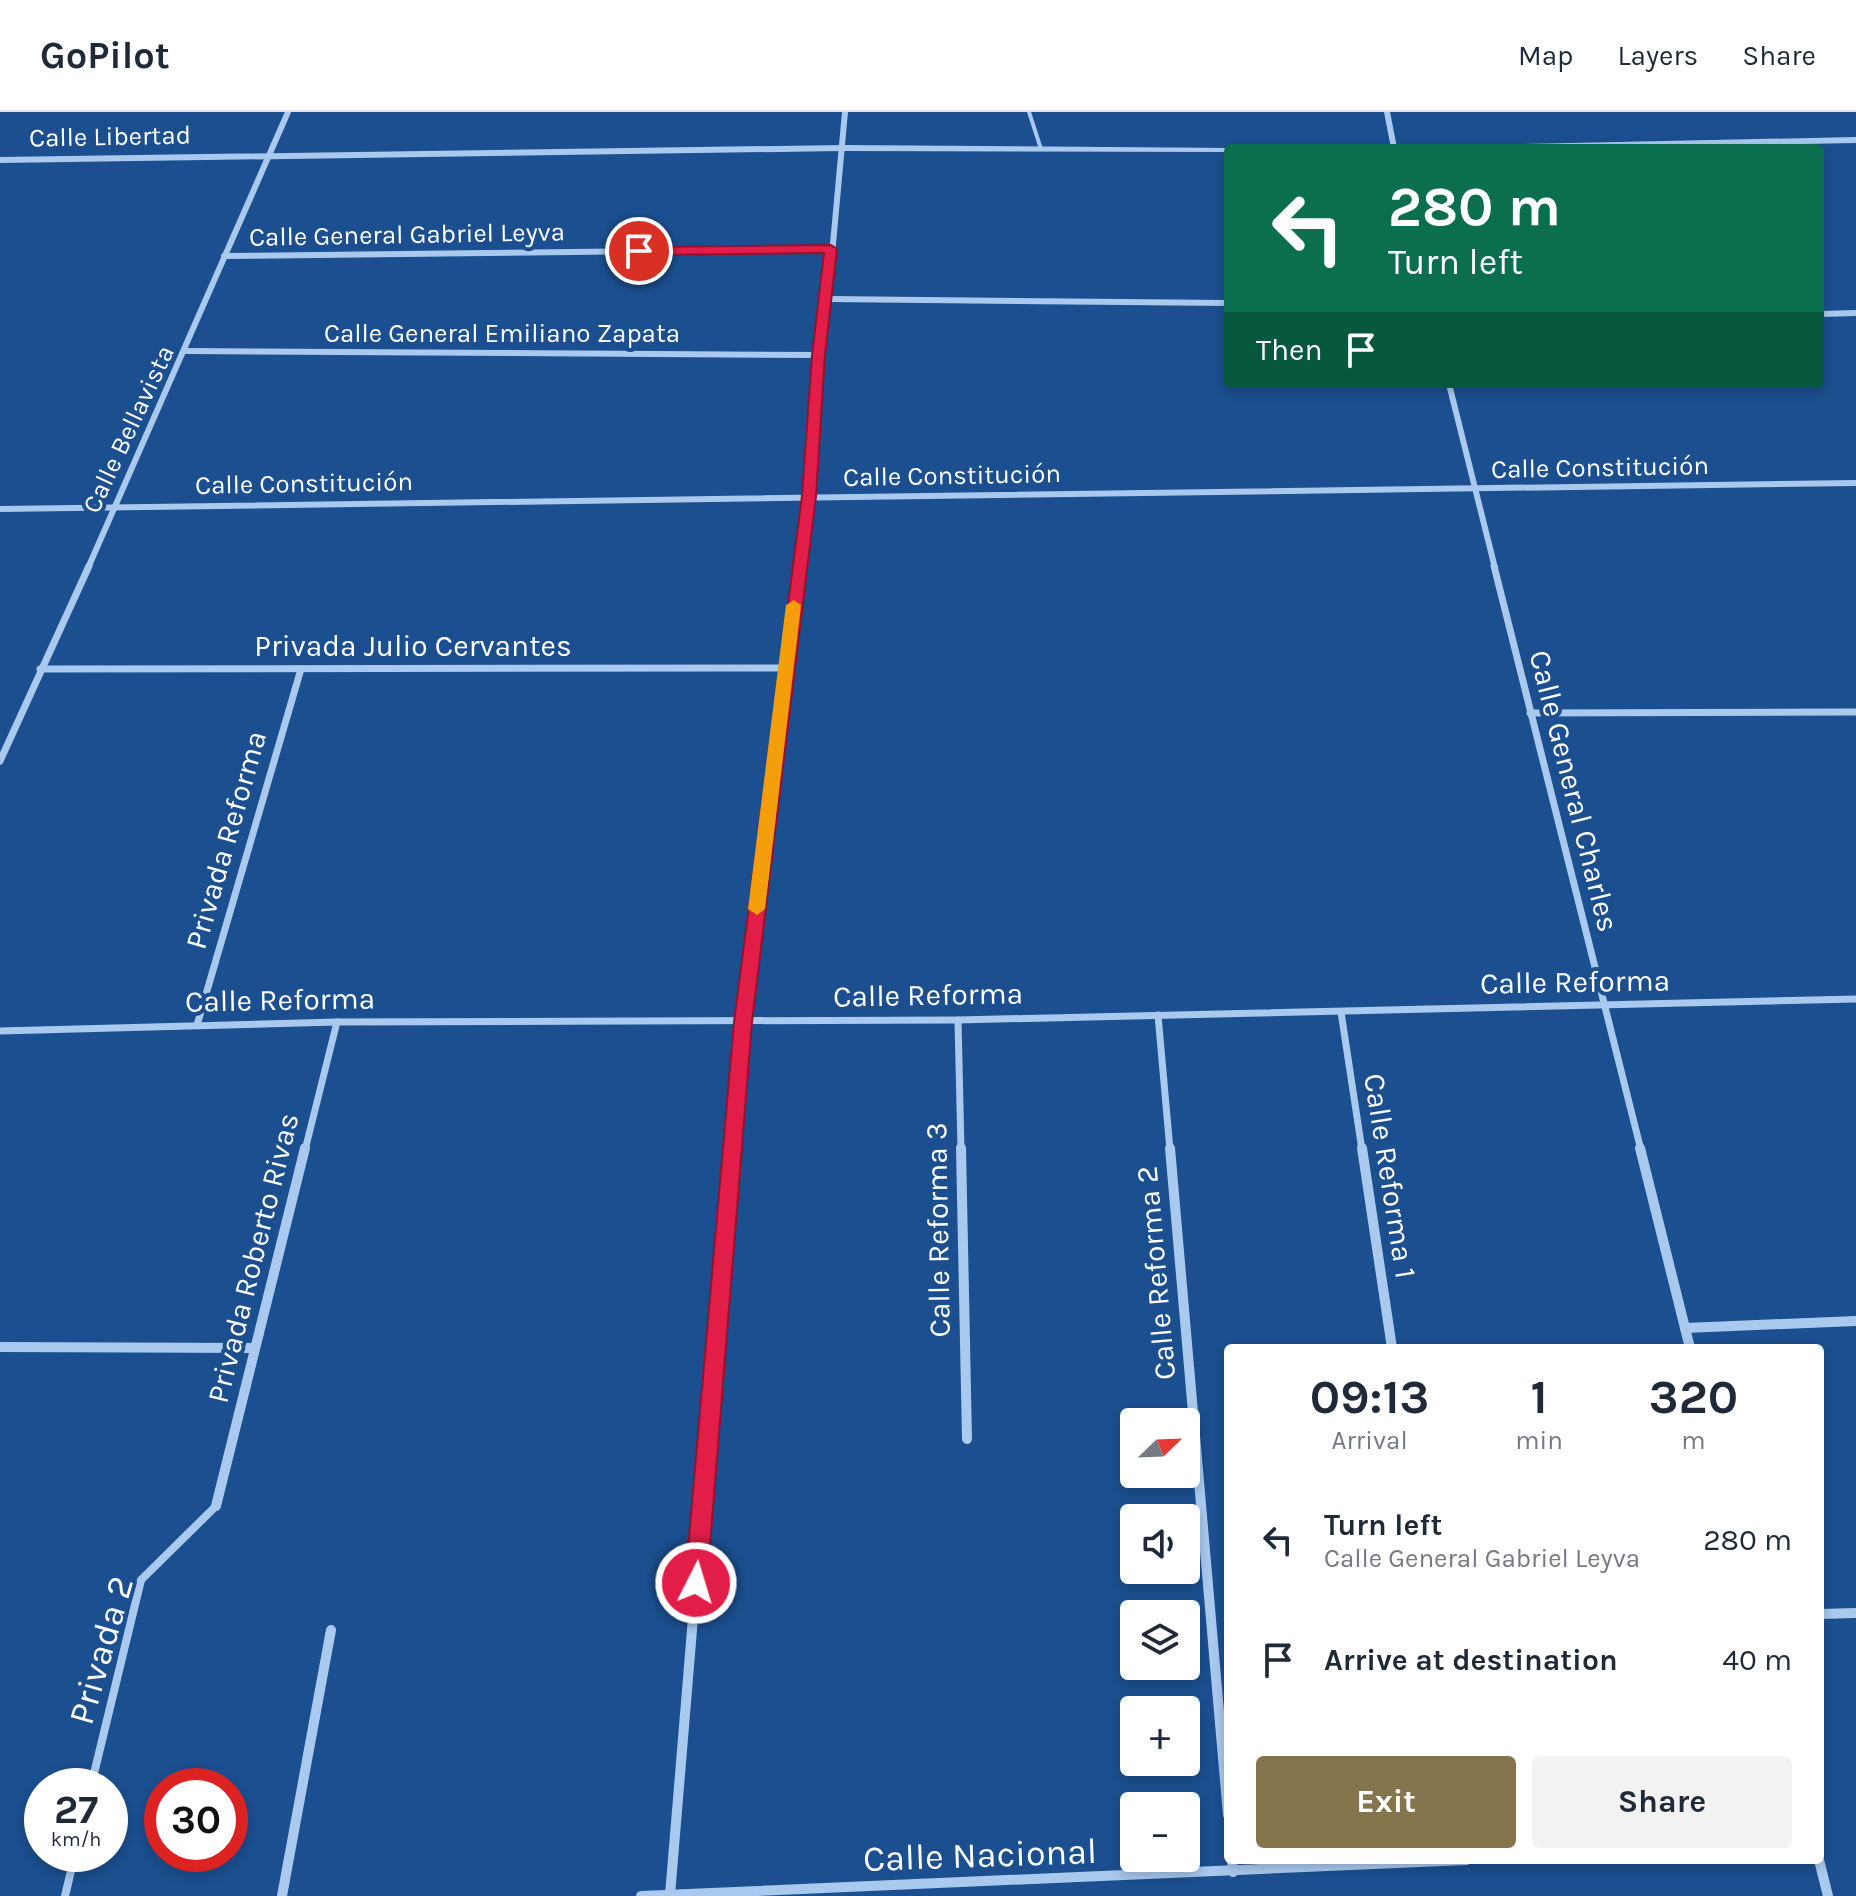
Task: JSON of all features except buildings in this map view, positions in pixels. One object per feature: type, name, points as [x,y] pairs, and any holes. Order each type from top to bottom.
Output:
[{"type":"street","name":"Calle Bellavista","points":[[0,761],[113,506],[186,351],[288,112]]},
{"type":"street","points":[[670,1895],[743,1022],[809,496],[818,355],[828,299],[845,112]]},
{"type":"street","points":[[1387,112],[1393,144]]},
{"type":"street","points":[[1666,144],[1856,140]]},
{"type":"street","name":"Calle Libertad","points":[[0,160],[842,148],[1224,149]]},
{"type":"street","name":"Calle General Gabriel Leyva","points":[[224,256],[831,249]]},
{"type":"street","points":[[828,299],[1224,303]]},
{"type":"street","points":[[1824,314],[1856,313]]},
{"type":"street","name":"Calle General Emiliano Zapata","points":[[186,351],[818,355]]},
{"type":"street","name":"Calle General Charles","points":[[1450,388],[1689,1344]]},
{"type":"street","name":"Calle Constitución","points":[[0,509],[1856,483]]},
{"type":"street","name":"Privada Julio Cervantes","points":[[40,669],[785,668]]},
{"type":"street","name":"Privada Reforma","points":[[197,1025],[301,669]]},
{"type":"street","points":[[1530,713],[1856,712]]},
{"type":"street","name":"Calle Reforma","points":[[0,1031],[337,1022],[958,1020],[1856,999]]},
{"type":"street","name":"Calle Reforma 1","points":[[1341,1012],[1391,1344]]},
{"type":"street","name":"Calle Reforma 2","points":[[1158,1015],[1224,1769]]},
{"type":"street","name":"Calle Reforma 3","points":[[958,1020],[967,1439]]},
{"type":"street","name":"Privada Roberto Rivas","points":[[216,1506],[337,1022]]},
{"type":"street","points":[[1685,1328],[1856,1321]]},
{"type":"street","points":[[0,1347],[255,1348]]},
{"type":"street","name":"Privada 2","points":[[95,1768],[141,1580],[216,1506]]},
{"type":"street","points":[[1824,1614],[1856,1613]]},
{"type":"street","points":[[282,1896],[331,1630]]},
{"type":"street","name":"Calle Nacional","points":[[641,1896],[1310,1864]]},
{"type":"street","points":[[1820,1864],[1828,1896]]},
{"type":"street","points":[[65,1896],[71,1872]]},
{"type":"lane","points":[[1029,112],[1041,149]]},
{"type":"slow traffic","points":[[757,909],[794,605]]},
{"type":"route","points":[[639,251],[831,249],[828,299],[818,355],[809,496],[743,1022],[696,1583]]}]
